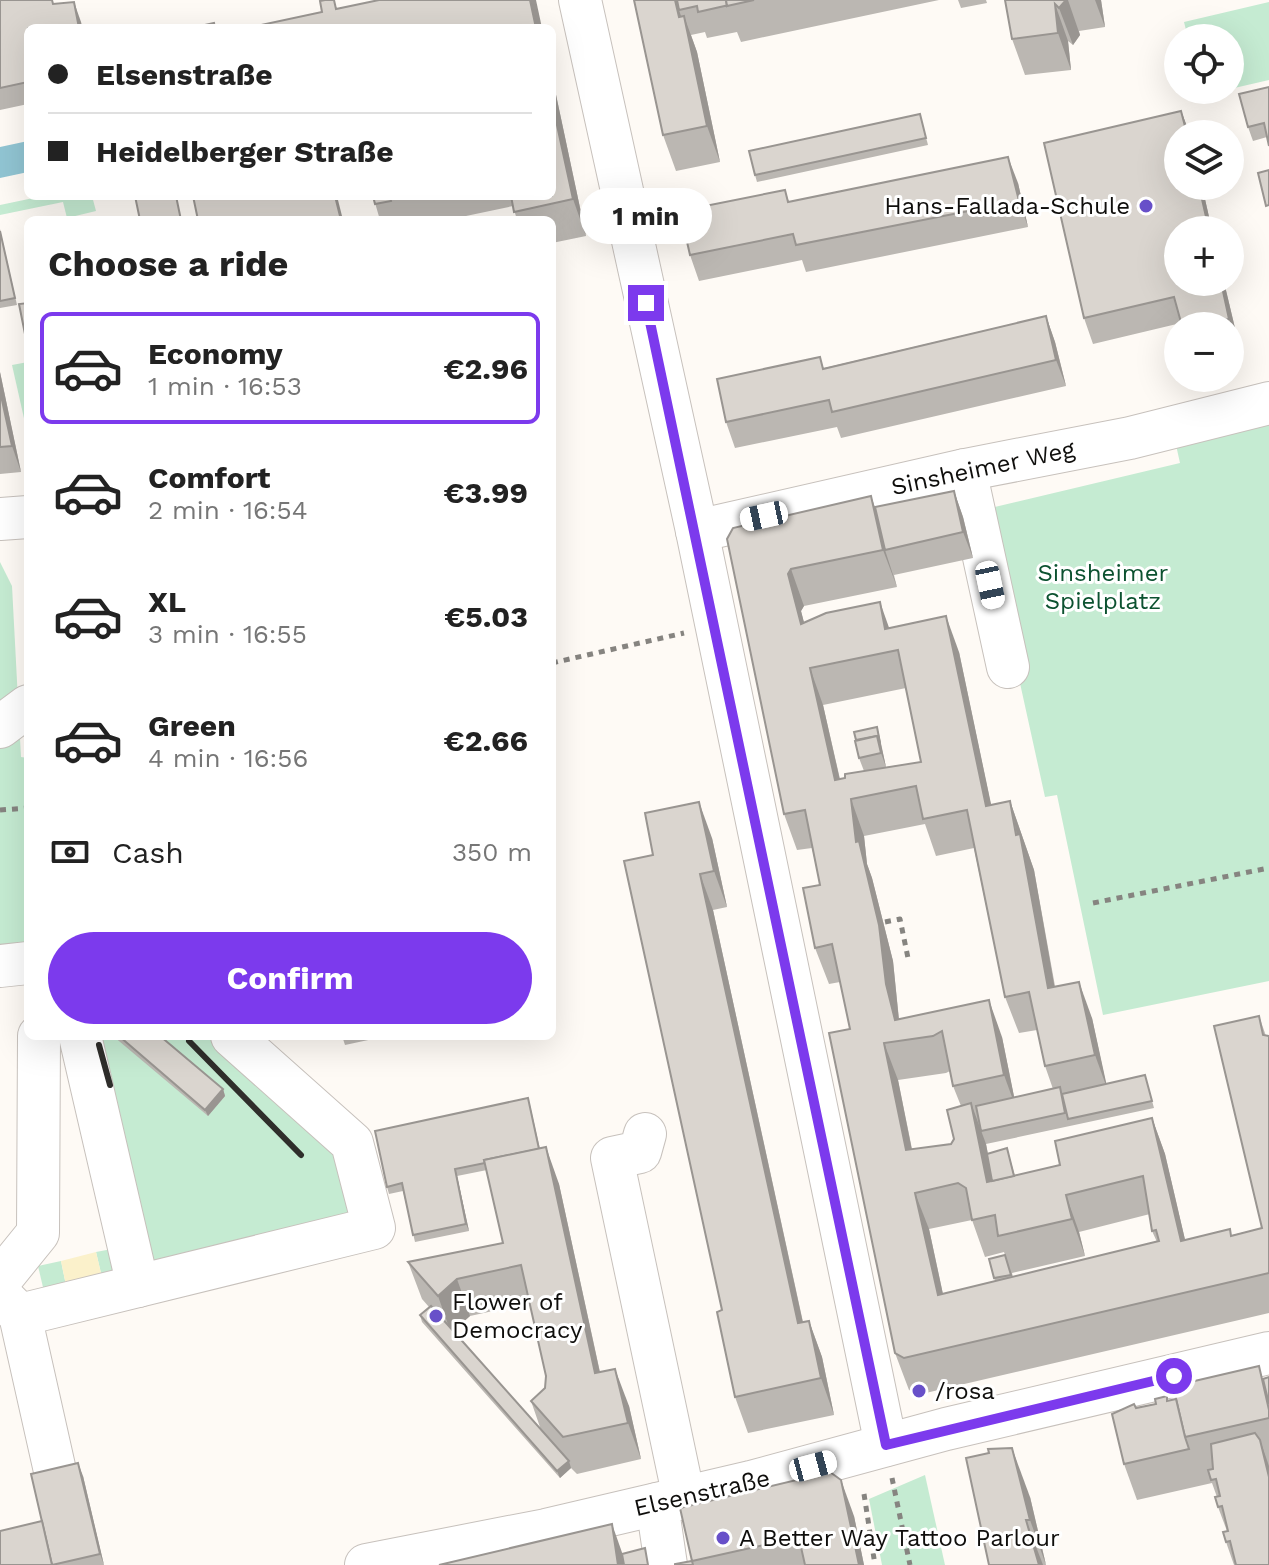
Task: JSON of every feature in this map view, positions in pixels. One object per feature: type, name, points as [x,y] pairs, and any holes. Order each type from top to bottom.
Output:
[{"type":"street","points":[[580,0],[697,531],[886,1445]]},
{"type":"street","name":"Sinsheimer Weg","points":[[697,531],[965,470],[1130,438],[1269,403]]},
{"type":"street","points":[[965,470],[1008,667]]},
{"type":"street","points":[[0,966],[24,963]]},
{"type":"street","points":[[39,1040],[38,1233],[7,1297],[55,1471]]},
{"type":"street","points":[[81,1040],[138,1286]]},
{"type":"street","points":[[7,1297],[138,1286],[374,1228],[352,1143],[236,1040]]},
{"type":"street","points":[[645,1134],[640,1152],[612,1158],[670,1501],[666,1565]]},
{"type":"street","name":"Elsenstraße","points":[[366,1565],[670,1501],[886,1445],[1269,1353]]},
{"type":"path","points":[[556,662],[716,626]]},
{"type":"path","points":[[0,810],[24,808]]},
{"type":"path","points":[[1093,903],[1269,868]]},
{"type":"path","points":[[885,922],[900,919],[908,958]]},
{"type":"path","points":[[886,1445],[910,1565]]},
{"type":"path","points":[[864,1494],[875,1565]]},
{"type":"green space","points":[[1269,2],[1269,80],[1244,86],[1244,24],[1184,22]]},
{"type":"green space","points":[[24,200],[93,200],[96,211],[66,216],[63,202],[0,215],[0,205]]},
{"type":"green space","points":[[24,363],[24,418],[12,365]]},
{"type":"green space","name":"Sinsheimer Spielplatz","points":[[1269,414],[1269,981],[1103,1015],[1057,795],[1045,797],[982,510],[1180,463],[1174,436]]},
{"type":"green space","points":[[0,562],[12,586],[21,757],[24,757],[24,945],[0,947]]},
{"type":"green space","points":[[89,1040],[212,1040],[335,1153],[353,1225],[146,1274]]},
{"type":"green space","points":[[117,1248],[124,1282],[104,1286],[96,1252]]},
{"type":"green space","points":[[61,1261],[68,1295],[46,1300],[38,1266]]},
{"type":"green space","points":[[925,1475],[945,1565],[882,1565],[869,1499]]},
{"type":"sand","points":[[96,1252],[104,1286],[68,1295],[61,1261]]},
{"type":"water","points":[[24,142],[24,173],[0,178],[0,147]]},
{"type":"building","points":[[0,0],[52,0],[53,4],[74,2],[78,24],[24,24],[24,83],[0,88]]},
{"type":"building","points":[[334,0],[336,9],[379,0],[530,0],[535,24],[266,24],[322,12],[320,1]]},
{"type":"building","points":[[634,0],[675,0],[679,17],[684,16],[707,126],[663,135]]},
{"type":"building","points":[[677,0],[726,0],[727,5],[698,12],[697,6],[679,10]]},
{"type":"building","points":[[726,0],[754,0],[727,6]]},
{"type":"building","points":[[1005,0],[1066,0],[1059,8],[1055,4],[1058,33],[1012,39]]},
{"type":"building","points":[[1269,87],[1269,146],[1264,123],[1248,127],[1242,104],[1244,93]]},
{"type":"building","points":[[1181,111],[1183,120],[1164,120],[1164,200],[1202,200],[1206,216],[1164,216],[1164,296],[1224,296],[1227,312],[1178,312],[1174,297],[1084,318],[1044,143]]},
{"type":"building","points":[[920,114],[926,138],[755,175],[749,151]]},
{"type":"building","points":[[556,120],[573,199],[514,212],[512,200],[556,200]]},
{"type":"building","points":[[1008,157],[1019,201],[796,245],[793,234],[690,255],[680,211],[785,190],[788,202]]},
{"type":"building","points":[[1269,170],[1269,205],[1266,206],[1258,173]]},
{"type":"building","points":[[136,200],[177,200],[180,216],[139,216]]},
{"type":"building","points":[[194,200],[336,200],[340,216],[197,216]]},
{"type":"building","points":[[374,200],[391,200],[391,201],[375,204]]},
{"type":"building","points":[[0,231],[15,298],[0,301]]},
{"type":"building","points":[[24,303],[24,329],[19,304]]},
{"type":"building","points":[[1046,316],[1056,360],[832,412],[829,400],[726,422],[717,379],[820,357],[823,369]]},
{"type":"building","points":[[0,391],[12,446],[0,447]]},
{"type":"building","points":[[954,491],[963,532],[885,550],[875,507]]},
{"type":"building","points":[[871,496],[883,550],[791,569],[788,574],[801,624],[826,613],[880,602],[885,629],[946,616],[986,806],[1010,801],[1016,835],[1020,834],[1048,988],[1079,982],[1095,1055],[1045,1066],[1029,992],[1005,997],[967,810],[923,819],[916,786],[851,799],[856,842],[859,841],[879,925],[886,984],[895,1020],[989,1000],[1004,1075],[953,1086],[942,1031],[933,1036],[884,1043],[906,1150],[951,1144],[954,1139],[947,1110],[971,1103],[987,1182],[1060,1165],[1055,1141],[1152,1118],[1181,1241],[1230,1229],[1231,1236],[1262,1228],[1214,1026],[1259,1016],[1263,1035],[1269,1036],[1269,1273],[904,1358],[895,1353],[829,1033],[850,1029],[832,944],[815,948],[803,888],[820,885],[805,810],[784,814],[727,539],[733,528]],"holes":[[[898,650],[921,762],[845,774],[845,778],[835,780],[810,668]],[[1143,1176],[1152,1231],[1156,1230],[1159,1241],[938,1295],[915,1193],[958,1183],[966,1188],[972,1220],[995,1215],[998,1236],[1072,1219],[1066,1195]]]},
{"type":"building","points":[[877,727],[880,743],[877,736],[856,740],[854,732]]},
{"type":"building","points":[[877,736],[881,753],[859,758],[855,741]]},
{"type":"building","points":[[699,802],[714,871],[700,874],[798,1323],[809,1321],[821,1378],[735,1397],[717,1312],[722,1310],[624,861],[653,855],[645,813]]},
{"type":"building","points":[[124,1040],[165,1040],[223,1089],[205,1110]]},
{"type":"building","points":[[1145,1075],[1152,1101],[1068,1119],[1062,1094]]},
{"type":"building","points":[[1060,1087],[1065,1113],[981,1131],[976,1106]]},
{"type":"building","points":[[528,1098],[539,1149],[455,1169],[466,1224],[413,1235],[402,1183],[387,1187],[375,1131]]},
{"type":"building","points":[[546,1147],[595,1373],[615,1369],[628,1423],[563,1437],[531,1401],[545,1388],[546,1376],[521,1265],[457,1279],[438,1296],[408,1262],[503,1243],[484,1160]]},
{"type":"building","points":[[1007,1148],[1014,1176],[992,1181],[987,1154]]},
{"type":"building","points":[[1005,1255],[1011,1275],[994,1278],[989,1259]]},
{"type":"building","points":[[431,1306],[569,1461],[557,1471],[420,1315]]},
{"type":"building","points":[[1259,1366],[1269,1418],[1185,1437],[1173,1386]]},
{"type":"building","points":[[1269,1377],[1269,1404],[1263,1379]]},
{"type":"building","points":[[1167,1396],[1167,1401],[1176,1399],[1189,1449],[1124,1464],[1112,1414],[1134,1404],[1136,1408],[1156,1404],[1155,1399]]},
{"type":"building","points":[[1255,1433],[1260,1440],[1269,1477],[1269,1565],[1236,1565],[1230,1541],[1226,1542],[1223,1532],[1228,1531],[1222,1506],[1218,1507],[1215,1497],[1220,1496],[1216,1479],[1211,1480],[1208,1470],[1213,1469],[1211,1444]]},
{"type":"building","points":[[1012,1448],[1030,1520],[1026,1520],[1039,1565],[989,1565],[966,1458],[989,1453],[988,1449]]},
{"type":"building","points":[[78,1463],[100,1554],[52,1565],[31,1474]]},
{"type":"building","points":[[830,1472],[841,1480],[859,1565],[805,1565],[796,1538],[692,1561],[680,1508]]},
{"type":"building","points":[[42,1521],[52,1565],[0,1565],[0,1531]]},
{"type":"building","points":[[612,1524],[618,1565],[439,1565]]},
{"type":"building","points":[[645,1548],[648,1565],[624,1565],[622,1554]]},
{"type":"building","points":[[692,1561],[693,1565],[675,1565],[675,1564]]},
{"type":"railway","points":[[189,1041],[301,1155]]},
{"type":"railway","points":[[99,1045],[110,1085]]},
{"type":"place","name":"Hans-Fallada-Schule","points":[[1146,206]]},
{"type":"place","name":"Flower of Democracy","points":[[436,1316]]},
{"type":"place","name":"/rosa","points":[[919,1391]]},
{"type":"place","name":"A Better Way Tattoo Parlour","points":[[723,1538]]},
{"type":"route","points":[[646,303],[697,531],[886,1445],[1174,1376]]}]
